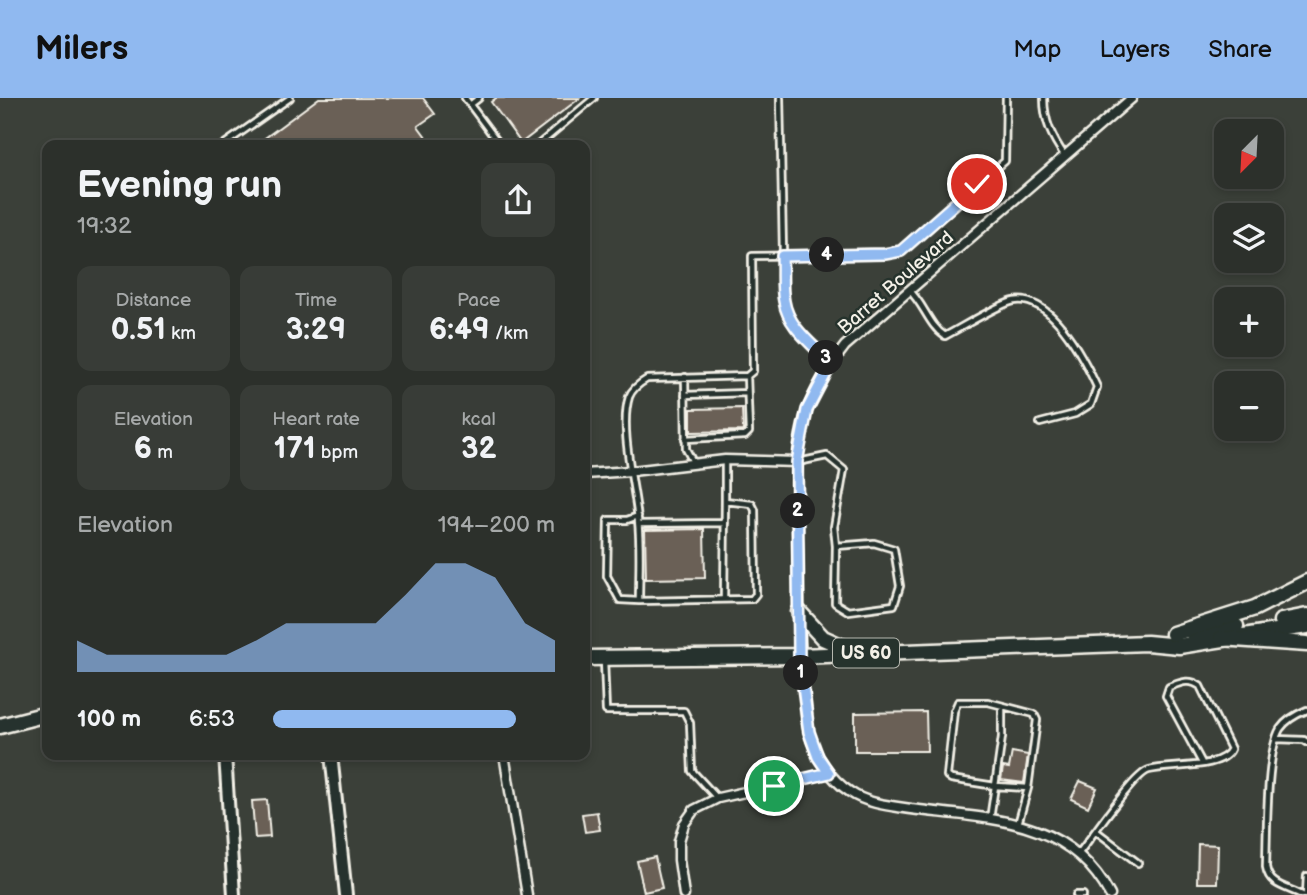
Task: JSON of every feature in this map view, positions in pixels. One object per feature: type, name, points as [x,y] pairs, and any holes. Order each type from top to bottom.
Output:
[{"type":"main road","points":[[1173,634],[1255,608],[1307,582]]},
{"type":"main road","points":[[799,612],[823,638],[860,653]]},
{"type":"main road","name":"US 60","points":[[1147,643],[1173,634],[1307,616]]},
{"type":"main road","name":"US 60","points":[[590,658],[799,656],[1147,643],[1179,646],[1307,626]]},
{"type":"main road","points":[[1221,638],[1307,644]]},
{"type":"main road","points":[[0,726],[42,715]]},
{"type":"street","name":"Barret Boulevard","points":[[1110,895],[1096,872],[1079,853],[1059,839],[1018,824],[876,803],[852,794],[829,773],[818,757],[809,732],[799,656],[797,462],[807,410],[831,364],[845,346],[1132,98]]},
{"type":"street","points":[[590,474],[725,460],[797,462]]},
{"type":"street","points":[[225,760],[234,895]]},
{"type":"street","points":[[332,760],[346,895]]},
{"type":"street","points":[[505,760],[527,895]]},
{"type":"street","points":[[684,895],[678,850],[681,832],[694,810],[718,798],[829,773]]},
{"type":"lane","points":[[230,140],[290,98]]},
{"type":"lane","points":[[465,98],[496,140]]},
{"type":"lane","points":[[470,105],[479,98]]},
{"type":"lane","points":[[544,140],[594,98]]},
{"type":"lane","points":[[780,98],[784,303],[794,326],[831,364]]},
{"type":"lane","points":[[639,601],[639,524],[628,454],[629,395],[647,379],[747,376],[753,371],[752,256],[885,254],[901,251],[1005,161],[1006,98]]},
{"type":"lane","points":[[1044,98],[1046,123],[1066,157]]},
{"type":"lane","points":[[909,289],[920,301],[937,331],[945,337],[1013,301],[1033,302],[1049,314],[1069,337],[1097,387],[1091,404],[1075,414],[1040,423]]},
{"type":"lane","points":[[685,439],[745,436],[749,432],[747,376]]},
{"type":"lane","points":[[685,377],[686,449],[694,463]]},
{"type":"lane","points":[[685,395],[747,393]]},
{"type":"lane","points":[[797,462],[827,456],[844,470],[834,527],[835,603],[848,611],[894,605],[900,586],[894,549],[874,543],[836,546]]},
{"type":"lane","points":[[724,599],[725,460]]},
{"type":"lane","points":[[638,516],[627,520],[608,520],[607,576],[620,600],[752,598],[756,594],[755,510],[752,504],[724,501]]},
{"type":"lane","points":[[639,524],[725,523]]},
{"type":"lane","points":[[604,658],[606,711],[684,711],[690,723],[692,771],[718,798]]},
{"type":"lane","points":[[1079,853],[1133,783],[1147,770],[1202,763],[1226,758],[1231,749],[1200,686],[1192,681],[1183,682],[1169,687],[1166,696],[1202,763]]},
{"type":"lane","points":[[1018,824],[1028,789],[1037,720],[1034,714],[988,702],[958,702],[954,711],[947,776],[951,779],[1028,789]]},
{"type":"lane","points":[[990,819],[1002,737],[1002,706]]},
{"type":"lane","points":[[1307,710],[1290,719],[1280,729],[1272,749],[1266,867],[1268,877],[1273,882],[1304,895],[1307,876]]},
{"type":"lane","points":[[1276,739],[1307,742]]},
{"type":"lane","points":[[1096,831],[1138,863]]},
{"type":"lane","points":[[1076,895],[1083,895]]},
{"type":"building","points":[[319,98],[423,98],[435,114],[418,126],[428,140],[265,138]]},
{"type":"building","points":[[496,98],[580,98],[525,140],[519,140],[491,102]]},
{"type":"building","points":[[742,408],[743,431],[691,432],[691,409]]},
{"type":"building","points":[[704,529],[705,578],[646,579],[645,530]]},
{"type":"building","points":[[926,712],[927,751],[855,751],[855,713]]},
{"type":"building","points":[[1012,752],[1028,755],[1024,783],[1001,780],[1003,767],[1009,768]]},
{"type":"building","points":[[1080,781],[1097,788],[1088,807],[1071,799]]},
{"type":"building","points":[[267,800],[270,837],[255,838],[252,801]]},
{"type":"building","points":[[597,812],[600,830],[585,832],[582,814]]},
{"type":"building","points":[[1198,844],[1218,845],[1217,883],[1197,883]]},
{"type":"building","points":[[655,857],[662,888],[644,892],[637,861]]},
{"type":"route","points":[[774,786],[829,773],[818,757],[809,732],[799,656],[797,462],[807,410],[831,364],[794,326],[789,316],[784,303],[782,256],[885,254],[901,251],[977,184]]}]
